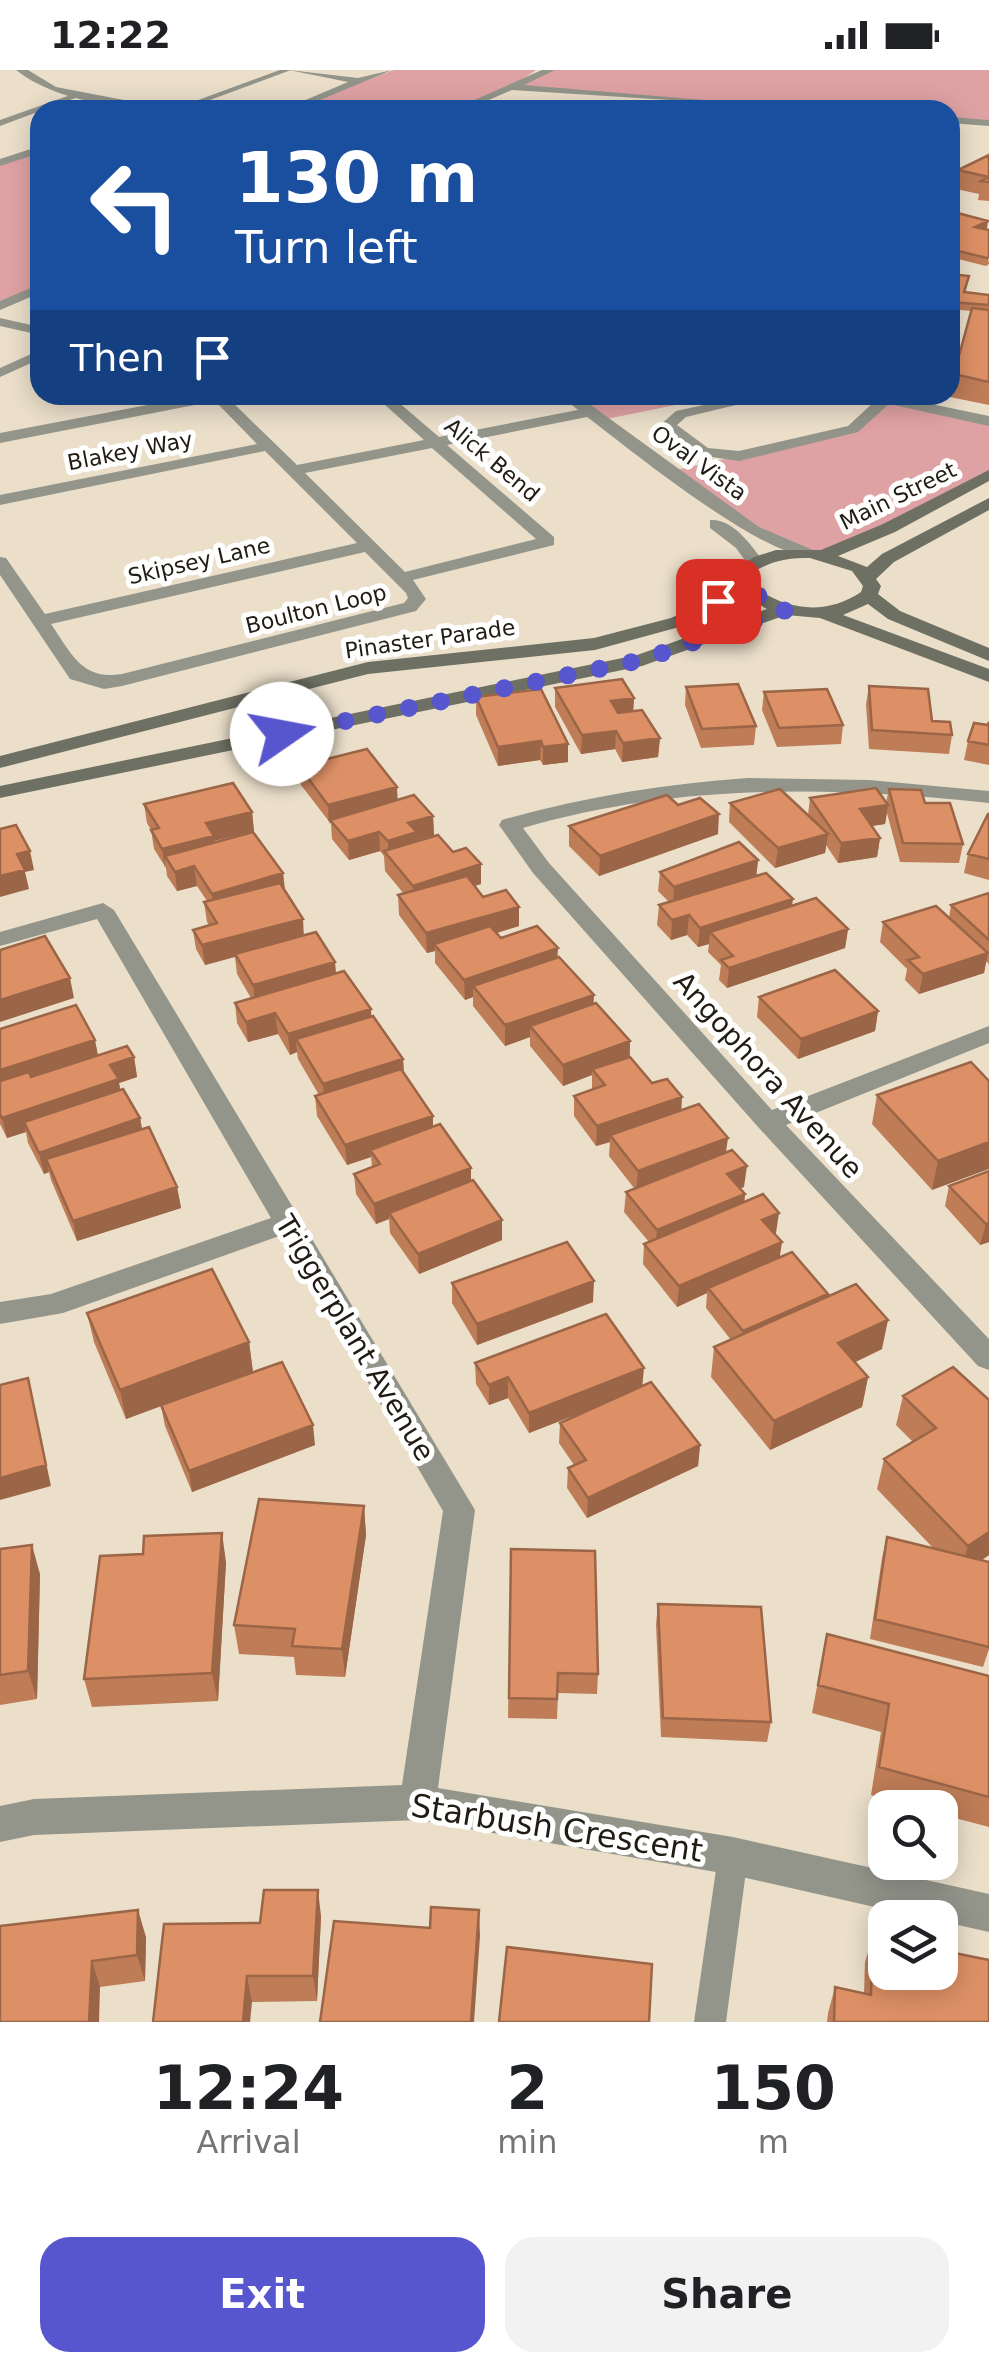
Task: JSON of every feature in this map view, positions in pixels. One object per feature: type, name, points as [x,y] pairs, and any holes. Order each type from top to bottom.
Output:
[{"type":"main road","name":"Main Street","points":[[755,562],[781,554],[818,554],[889,528],[989,475]]},
{"type":"main road","name":"Main Street","points":[[822,613],[859,604],[890,556],[989,503]]},
{"type":"main road","points":[[818,554],[858,567],[894,615],[989,655]]},
{"type":"main road","points":[[755,562],[745,570],[747,590],[786,610],[822,613],[989,676]]},
{"type":"main road","name":"Pinaster Parade","points":[[0,762],[368,668],[595,644],[677,622],[747,590]]},
{"type":"main road","points":[[0,792],[642,660],[786,610]]},
{"type":"street","points":[[23,71],[48,70]]},
{"type":"street","points":[[291,70],[360,80]]},
{"type":"street","points":[[311,100],[387,70]]},
{"type":"street","points":[[481,100],[550,70]]},
{"type":"street","points":[[23,71],[44,87],[111,100]]},
{"type":"street","points":[[512,87],[686,100]]},
{"type":"street","points":[[960,121],[989,123]]},
{"type":"street","points":[[0,149],[25,154]]},
{"type":"street","points":[[0,164],[30,152]]},
{"type":"street","points":[[0,306],[30,292]]},
{"type":"street","points":[[0,322],[30,329]]},
{"type":"street","points":[[0,373],[30,359]]},
{"type":"street","points":[[0,438],[170,405]]},
{"type":"street","name":"Boulton Loop","points":[[0,562],[77,676],[104,682],[400,612],[417,599],[401,578],[226,405]]},
{"type":"street","name":"Alick Bend","points":[[392,405],[548,541],[526,550],[401,578]]},
{"type":"street","name":"Oval Vista","points":[[557,405],[742,544],[755,562]]},
{"type":"street","name":"Oval Vista","points":[[581,405],[753,530],[818,554]]},
{"type":"street","points":[[724,405],[681,414],[668,425],[704,452],[739,456],[853,430],[880,405]]},
{"type":"street","points":[[914,405],[989,421]]},
{"type":"street","points":[[293,471],[590,412]]},
{"type":"street","name":"Blakey Way","points":[[0,500],[268,446]]},
{"type":"street","name":"Skipsey Lane","points":[[40,621],[368,546]]},
{"type":"street","name":"Angophora Avenue","points":[[989,797],[881,784],[782,782],[672,790],[551,811],[510,825],[541,868],[768,1122],[989,1358]]},
{"type":"street","name":"Triggerplant Avenue","points":[[0,938],[103,910],[460,1510],[418,1802]]},
{"type":"street","points":[[768,1122],[989,1034]]},
{"type":"street","points":[[0,1313],[53,1306],[286,1223]]},
{"type":"street","name":"Starbush Crescent","points":[[0,1824],[34,1817],[418,1802],[733,1856],[989,1913]]},
{"type":"lane","points":[[202,100],[291,70]]},
{"type":"lane","points":[[65,100],[82,94]]},
{"type":"lane","points":[[0,123],[30,112]]},
{"type":"lane","points":[[710,2022],[733,1856]]},
{"type":"shaded area","points":[[394,70],[536,70],[523,79],[543,70],[989,70],[989,123],[960,121],[960,100],[686,100],[512,87],[481,100],[314,100]]},
{"type":"shaded area","points":[[30,152],[30,292],[0,306],[0,163]]},
{"type":"shaded area","points":[[581,405],[675,405],[602,420]]},
{"type":"shaded area","points":[[879,405],[914,405],[989,421],[989,475],[825,555],[783,544],[672,471],[853,429]]},
{"type":"building","points":[[989,155],[989,177],[960,169]]},
{"type":"building","points":[[960,214],[988,221],[975,227],[989,230],[987,258],[960,251]]},
{"type":"building","points":[[960,275],[969,276],[964,292],[989,295],[989,305],[960,303]]},
{"type":"building","points":[[972,308],[989,310],[989,382],[960,375],[960,352]]},
{"type":"building","points":[[622,679],[634,698],[611,701],[618,713],[642,710],[660,738],[623,743],[616,731],[582,735],[555,688]]},
{"type":"building","points":[[738,684],[756,726],[702,729],[686,687]]},
{"type":"building","points":[[869,686],[928,689],[932,721],[950,722],[952,735],[872,730]]},
{"type":"building","points":[[541,689],[568,744],[543,747],[541,741],[498,747],[476,697]]},
{"type":"building","points":[[827,689],[843,725],[779,728],[764,692]]},
{"type":"building","points":[[989,722],[989,745],[968,741],[974,723]]},
{"type":"building","points":[[367,749],[397,787],[328,805],[299,766]]},
{"type":"building","points":[[233,783],[252,812],[206,823],[214,836],[162,849],[151,830],[159,828],[144,804]]},
{"type":"building","points":[[876,788],[888,805],[860,809],[880,838],[841,843],[810,798]]},
{"type":"building","points":[[780,789],[828,834],[778,848],[730,803]]},
{"type":"building","points":[[889,789],[921,790],[925,803],[950,803],[963,844],[903,843]]},
{"type":"building","points":[[414,795],[433,816],[408,823],[417,832],[388,841],[379,832],[348,841],[330,820]]},
{"type":"building","points":[[667,795],[678,805],[700,798],[719,814],[600,856],[569,826]]},
{"type":"building","points":[[989,814],[989,859],[968,854]]},
{"type":"building","points":[[16,825],[30,851],[17,854],[25,870],[0,876],[0,829]]},
{"type":"building","points":[[253,832],[283,873],[212,894],[194,866],[175,872],[165,856]]},
{"type":"building","points":[[438,835],[453,852],[466,848],[481,864],[413,886],[384,851]]},
{"type":"building","points":[[739,842],[758,860],[674,887],[660,872]]},
{"type":"building","points":[[766,873],[793,899],[700,928],[689,915],[672,920],[659,905]]},
{"type":"building","points":[[467,876],[483,897],[506,890],[519,907],[426,933],[398,895]]},
{"type":"building","points":[[280,883],[303,919],[202,945],[193,930],[217,923],[204,902]]},
{"type":"building","points":[[989,893],[989,940],[951,905]]},
{"type":"building","points":[[816,898],[848,929],[729,968],[721,960],[733,956],[710,932]]},
{"type":"building","points":[[936,906],[988,953],[923,974],[908,960],[919,957],[883,922]]},
{"type":"building","points":[[490,926],[501,938],[537,926],[558,948],[464,980],[434,944]]},
{"type":"building","points":[[316,932],[335,962],[253,985],[235,954]]},
{"type":"building","points":[[45,936],[70,978],[0,1000],[0,950]]},
{"type":"building","points":[[559,957],[594,995],[505,1025],[473,986]]},
{"type":"building","points":[[835,970],[878,1011],[801,1039],[759,997]]},
{"type":"building","points":[[344,971],[371,1009],[288,1034],[275,1013],[246,1022],[235,1003]]},
{"type":"building","points":[[596,1003],[630,1041],[563,1065],[530,1026]]},
{"type":"building","points":[[76,1005],[95,1040],[0,1070],[0,1029]]},
{"type":"building","points":[[373,1016],[403,1059],[323,1084],[296,1039]]},
{"type":"building","points":[[127,1046],[134,1057],[110,1065],[119,1079],[2,1118],[0,1081],[29,1072],[31,1077]]},
{"type":"building","points":[[630,1057],[652,1083],[667,1079],[682,1097],[597,1126],[574,1096],[605,1085],[592,1069]]},
{"type":"building","points":[[971,1062],[989,1081],[989,1142],[938,1161],[877,1095]]},
{"type":"building","points":[[401,1069],[433,1116],[345,1145],[315,1096]]},
{"type":"building","points":[[123,1089],[140,1118],[39,1153],[24,1122]]},
{"type":"building","points":[[699,1104],[728,1138],[638,1171],[610,1135]]},
{"type":"building","points":[[440,1124],[471,1168],[374,1204],[354,1174],[380,1164],[370,1150]]},
{"type":"building","points":[[149,1127],[177,1187],[73,1221],[46,1159]]},
{"type":"building","points":[[732,1150],[747,1166],[727,1174],[745,1194],[657,1230],[626,1192]]},
{"type":"building","points":[[989,1171],[989,1223],[986,1224],[949,1186]]},
{"type":"building","points":[[473,1180],[502,1220],[418,1254],[389,1213]]},
{"type":"building","points":[[763,1194],[779,1213],[762,1220],[782,1242],[679,1286],[644,1244]]},
{"type":"building","points":[[567,1242],[594,1281],[477,1324],[452,1283]]},
{"type":"building","points":[[792,1252],[828,1294],[743,1331],[708,1288]]},
{"type":"building","points":[[212,1269],[249,1342],[120,1390],[87,1313]]},
{"type":"building","points":[[856,1284],[888,1320],[838,1343],[868,1377],[774,1421],[714,1347]]},
{"type":"building","points":[[606,1314],[644,1368],[529,1413],[508,1377],[489,1385],[475,1363]]},
{"type":"building","points":[[282,1362],[313,1425],[189,1471],[161,1405]]},
{"type":"building","points":[[953,1367],[989,1400],[989,1532],[968,1546],[884,1459],[936,1428],[903,1396]]},
{"type":"building","points":[[28,1378],[46,1465],[0,1478],[0,1385]]},
{"type":"building","points":[[651,1382],[700,1445],[588,1498],[568,1468],[586,1460],[560,1423]]},
{"type":"building","points":[[259,1499],[364,1506],[342,1649],[292,1646],[295,1629],[234,1625]]},
{"type":"building","points":[[222,1533],[212,1673],[84,1679],[100,1556],[143,1554],[144,1536]]},
{"type":"building","points":[[887,1537],[989,1562],[989,1647],[875,1619]]},
{"type":"building","points":[[32,1545],[28,1671],[0,1675],[0,1549]]},
{"type":"building","points":[[511,1549],[595,1551],[598,1674],[558,1673],[557,1699],[509,1698]]},
{"type":"building","points":[[658,1604],[761,1607],[771,1722],[663,1718]]},
{"type":"building","points":[[827,1634],[989,1676],[989,1797],[879,1767],[889,1704],[818,1685]]},
{"type":"building","points":[[264,1890],[318,1890],[313,1976],[247,1976],[243,2022],[153,2022],[164,1924],[260,1923]]},
{"type":"building","points":[[431,1907],[479,1910],[471,2022],[320,2022],[334,1921],[430,1928]]},
{"type":"building","points":[[138,1910],[137,1955],[92,1961],[89,2022],[0,2022],[0,1926]]},
{"type":"building","points":[[507,1947],[652,1964],[649,2022],[499,2022]]},
{"type":"building","points":[[958,1954],[989,1960],[989,2022],[834,2022],[835,1987],[871,1995],[871,1990],[958,1990]]},
{"type":"route","points":[[282,734],[642,660],[758,623],[786,610],[756,598],[747,590],[718,601]]}]
